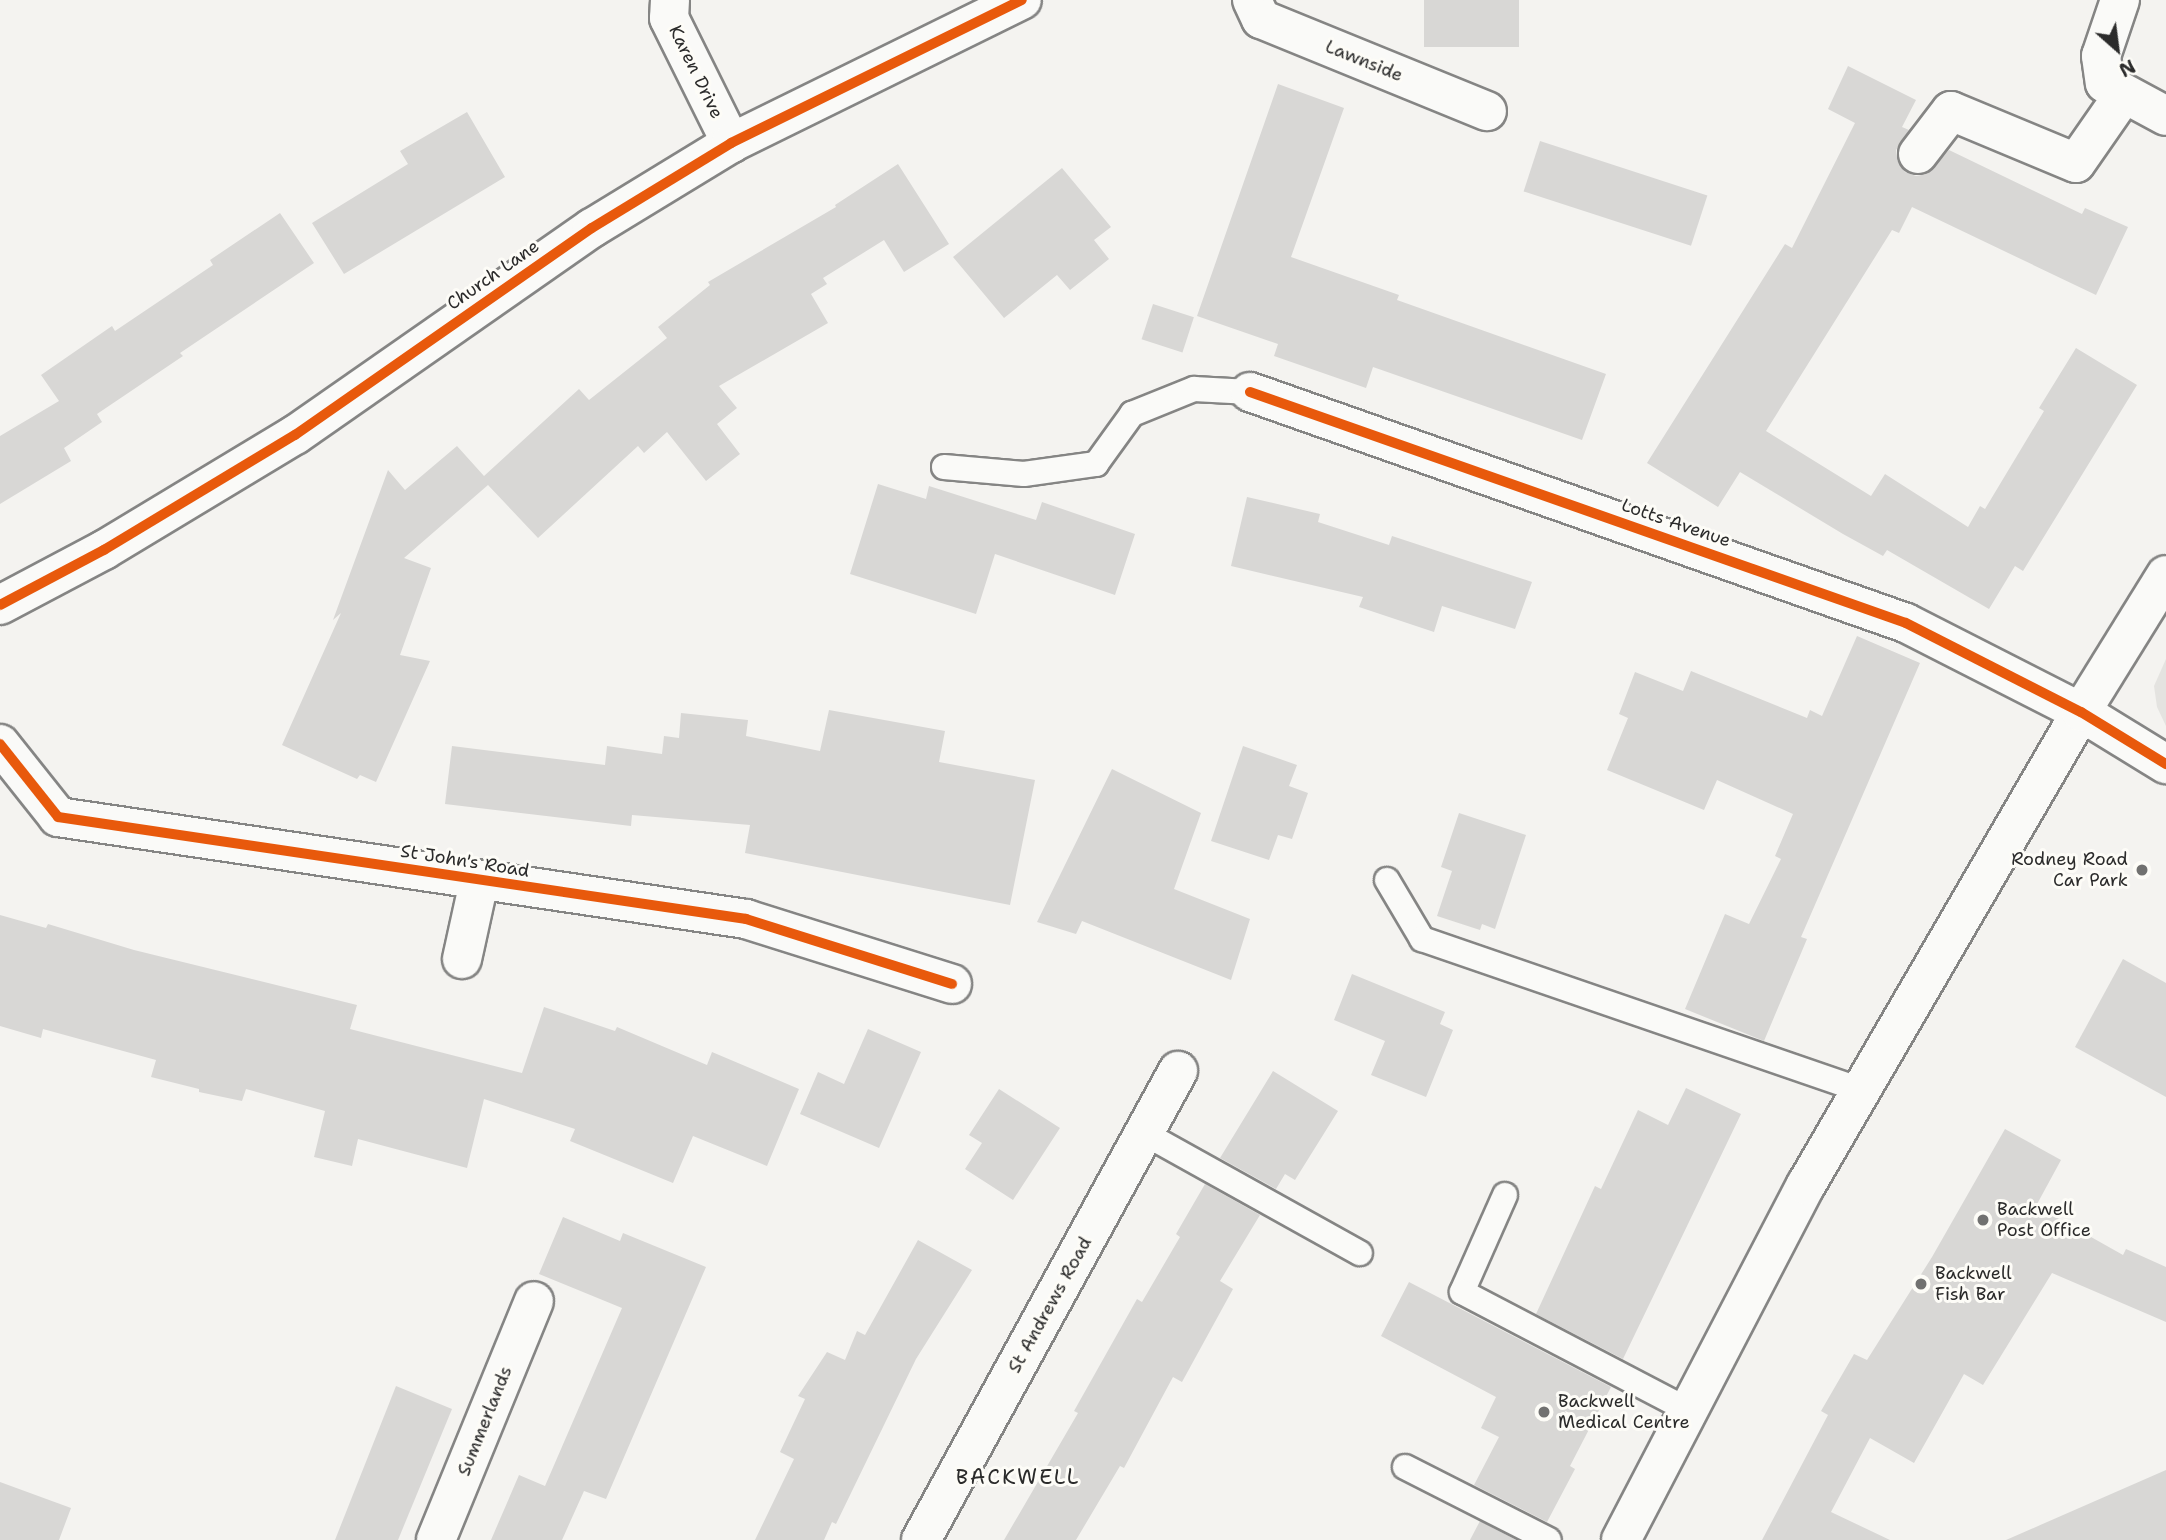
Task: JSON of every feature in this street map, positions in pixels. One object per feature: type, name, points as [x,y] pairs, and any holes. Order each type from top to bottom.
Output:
[{"type":"street","name":"Karen Drive","points":[[670,0],[669,18],[731,142]]},
{"type":"street","name":"Church Lane","points":[[0,605],[104,550],[295,435],[526,272],[731,142],[1023,0]]},
{"type":"street","name":"Lawnside","points":[[1252,0],[1261,19],[1487,111]]},
{"type":"street","points":[[2120,0],[2101,56],[2105,83],[2166,116]]},
{"type":"street","points":[[1918,154],[1951,111],[2076,163],[2124,94]]},
{"type":"street","name":"Lotts Avenue","points":[[1250,392],[1906,623],[2081,712],[2166,764]]},
{"type":"street","points":[[1621,1540],[1807,1185],[2081,712],[2166,575]]},
{"type":"street","name":"St John's Road","points":[[0,744],[58,817],[746,919],[952,985]]},
{"type":"street","points":[[462,959],[480,881]]},
{"type":"street","name":"St Andrews Road","points":[[921,1540],[1178,1071]]},
{"type":"street","name":"Summerlands","points":[[436,1540],[534,1301]]},
{"type":"lane","points":[[944,467],[1024,474],[1096,464],[1132,414],[1194,389],[1250,392]]},
{"type":"lane","points":[[1387,880],[1422,939],[1861,1090]]},
{"type":"lane","points":[[1144,1133],[1360,1253]]},
{"type":"lane","points":[[1505,1195],[1462,1292],[1688,1410]]},
{"type":"lane","points":[[1405,1467],[1549,1540]]},
{"type":"shaded area","points":[[2166,659],[2166,726],[2157,707],[2154,686]]},
{"type":"building","points":[[1424,0],[1519,0],[1519,47],[1424,47]]},
{"type":"building","points":[[1848,66],[1916,100],[1902,127],[1909,130],[1896,150],[1898,162],[1905,172],[1916,176],[1927,174],[1949,150],[2082,214],[2085,208],[2128,227],[2096,295],[1912,207],[1899,233],[1892,230],[1766,431],[1871,496],[1885,474],[1968,527],[1980,506],[1985,509],[2044,411],[2039,408],[2076,348],[2137,385],[2023,571],[2015,566],[1989,609],[1887,550],[1883,556],[1843,534],[1740,472],[1718,507],[1647,463],[1785,244],[1792,248],[1855,123],[1828,109]]},
{"type":"building","points":[[1278,84],[1344,108],[1291,257],[1399,295],[1397,300],[1606,374],[1582,440],[1373,367],[1366,388],[1274,356],[1278,344],[1197,316]]},
{"type":"building","points":[[467,112],[505,177],[344,274],[312,223],[408,164],[400,151]]},
{"type":"building","points":[[1540,141],[1707,195],[1691,246],[1524,191]]},
{"type":"building","points":[[898,164],[949,244],[904,272],[884,240],[823,278],[827,284],[811,294],[828,323],[719,386],[737,408],[717,424],[740,454],[706,481],[667,432],[644,453],[638,446],[538,538],[488,485],[404,558],[431,568],[400,655],[430,661],[376,782],[360,775],[357,779],[282,745],[341,613],[333,620],[388,470],[405,490],[457,446],[484,476],[579,389],[589,400],[667,338],[658,327],[710,285],[708,282],[836,207],[835,205]]},
{"type":"building","points":[[1062,168],[1111,227],[1094,240],[1109,259],[1070,290],[1057,275],[1004,318],[953,257]]},
{"type":"building","points":[[280,213],[314,263],[180,353],[183,356],[97,414],[102,422],[64,448],[71,461],[0,504],[0,436],[59,401],[41,375],[112,326],[115,331],[213,265],[210,260]]},
{"type":"building","points":[[1153,304],[1194,317],[1182,352],[1142,339]]},
{"type":"building","points":[[878,484],[926,499],[929,486],[1036,520],[1042,502],[1135,534],[1115,595],[995,554],[976,614],[850,574]]},
{"type":"building","points":[[1247,497],[1320,514],[1318,522],[1389,545],[1392,536],[1532,582],[1515,629],[1442,606],[1434,632],[1359,607],[1363,597],[1231,566]]},
{"type":"building","points":[[1857,636],[1920,663],[1801,937],[1807,939],[1764,1041],[1685,1009],[1725,914],[1749,924],[1781,859],[1775,856],[1793,814],[1717,780],[1704,810],[1607,770],[1628,718],[1619,714],[1635,672],[1683,691],[1691,671],[1807,718],[1810,710],[1822,716]]},
{"type":"building","points":[[829,710],[945,731],[939,762],[1035,780],[1010,905],[745,853],[750,825],[632,815],[631,826],[445,804],[452,746],[605,765],[607,746],[662,754],[664,736],[679,738],[681,713],[748,720],[746,736],[820,751]]},
{"type":"building","points":[[1243,746],[1297,765],[1289,786],[1308,793],[1292,839],[1278,835],[1269,860],[1211,841]]},
{"type":"building","points":[[1112,769],[1201,813],[1174,889],[1250,919],[1231,980],[1082,921],[1076,934],[1037,922]]},
{"type":"building","points":[[1459,813],[1526,835],[1495,929],[1482,924],[1480,930],[1437,916],[1452,871],[1441,867]]},
{"type":"building","points":[[0,915],[46,928],[48,924],[134,950],[357,1005],[350,1029],[522,1073],[544,1007],[615,1031],[617,1027],[707,1065],[712,1052],[799,1089],[767,1166],[693,1136],[673,1183],[570,1141],[575,1129],[484,1099],[467,1168],[358,1139],[352,1166],[314,1157],[325,1111],[246,1089],[242,1101],[199,1092],[199,1089],[151,1077],[156,1060],[43,1029],[41,1038],[0,1026]]},
{"type":"building","points":[[2123,959],[2166,983],[2166,1097],[2075,1047]]},
{"type":"building","points":[[1352,974],[1445,1012],[1440,1024],[1453,1030],[1426,1097],[1371,1075],[1385,1041],[1334,1020]]},
{"type":"building","points":[[868,1029],[921,1052],[879,1148],[800,1114],[818,1072],[844,1084]]},
{"type":"building","points":[[1273,1071],[1338,1111],[1295,1180],[1285,1174],[1276,1189],[1220,1158]]},
{"type":"building","points":[[1686,1088],[1741,1114],[1623,1359],[1536,1314],[1595,1186],[1601,1189],[1638,1110],[1668,1125]]},
{"type":"building","points":[[999,1089],[1060,1128],[1013,1200],[965,1169],[982,1143],[969,1135]]},
{"type":"building","points":[[2005,1129],[2061,1160],[2036,1206],[2123,1255],[2126,1249],[2166,1267],[2166,1322],[2052,1273],[1983,1385],[1964,1374],[1914,1463],[1870,1438],[1831,1512],[1890,1540],[1762,1540],[1828,1415],[1821,1411],[1854,1354],[1867,1360],[1932,1257]]},
{"type":"building","points":[[1205,1184],[1260,1215],[1220,1281],[1233,1289],[1182,1382],[1173,1377],[1124,1468],[1120,1466],[1076,1540],[1004,1540],[1078,1413],[1074,1411],[1137,1299],[1142,1302],[1180,1237],[1176,1234]]},
{"type":"building","points":[[563,1217],[620,1241],[623,1233],[706,1267],[606,1499],[584,1491],[562,1540],[491,1540],[519,1475],[545,1486],[622,1308],[539,1274]]},
{"type":"building","points":[[918,1240],[972,1270],[916,1359],[836,1524],[832,1522],[824,1540],[755,1540],[794,1459],[780,1452],[805,1399],[798,1396],[827,1352],[845,1360],[857,1331],[865,1335]]},
{"type":"building","name":"Backwell Medical Centre","points":[[1409,1282],[1611,1387],[1570,1466],[1575,1469],[1547,1522],[1474,1485],[1499,1437],[1481,1428],[1496,1397],[1381,1336]]},
{"type":"building","points":[[396,1386],[452,1409],[398,1540],[335,1540]]},
{"type":"building","points":[[2166,1470],[2166,1540],[2006,1540]]},
{"type":"building","points":[[0,1482],[71,1508],[59,1540],[0,1540]]},
{"type":"building","points":[[1480,1521],[1516,1540],[1470,1540]]},
{"type":"cycle path","points":[[0,605],[104,550],[295,435],[592,228],[731,143],[1022,0]]},
{"type":"cycle path","points":[[1250,392],[1906,623],[2081,712],[2166,764]]},
{"type":"cycle path","points":[[0,744],[58,817],[746,919],[952,984]]},
{"type":"place","name":"Rodney Road Car Park","points":[[2142,870]]},
{"type":"place","name":"Backwell Post Office","points":[[1983,1220]]},
{"type":"place","name":"Backwell Fish Bar","points":[[1921,1284]]},
{"type":"place","name":"Backwell Medical Centre","points":[[1544,1412]]},
{"type":"district","name":"BACKWELL","points":[[1018,1477]]}]
